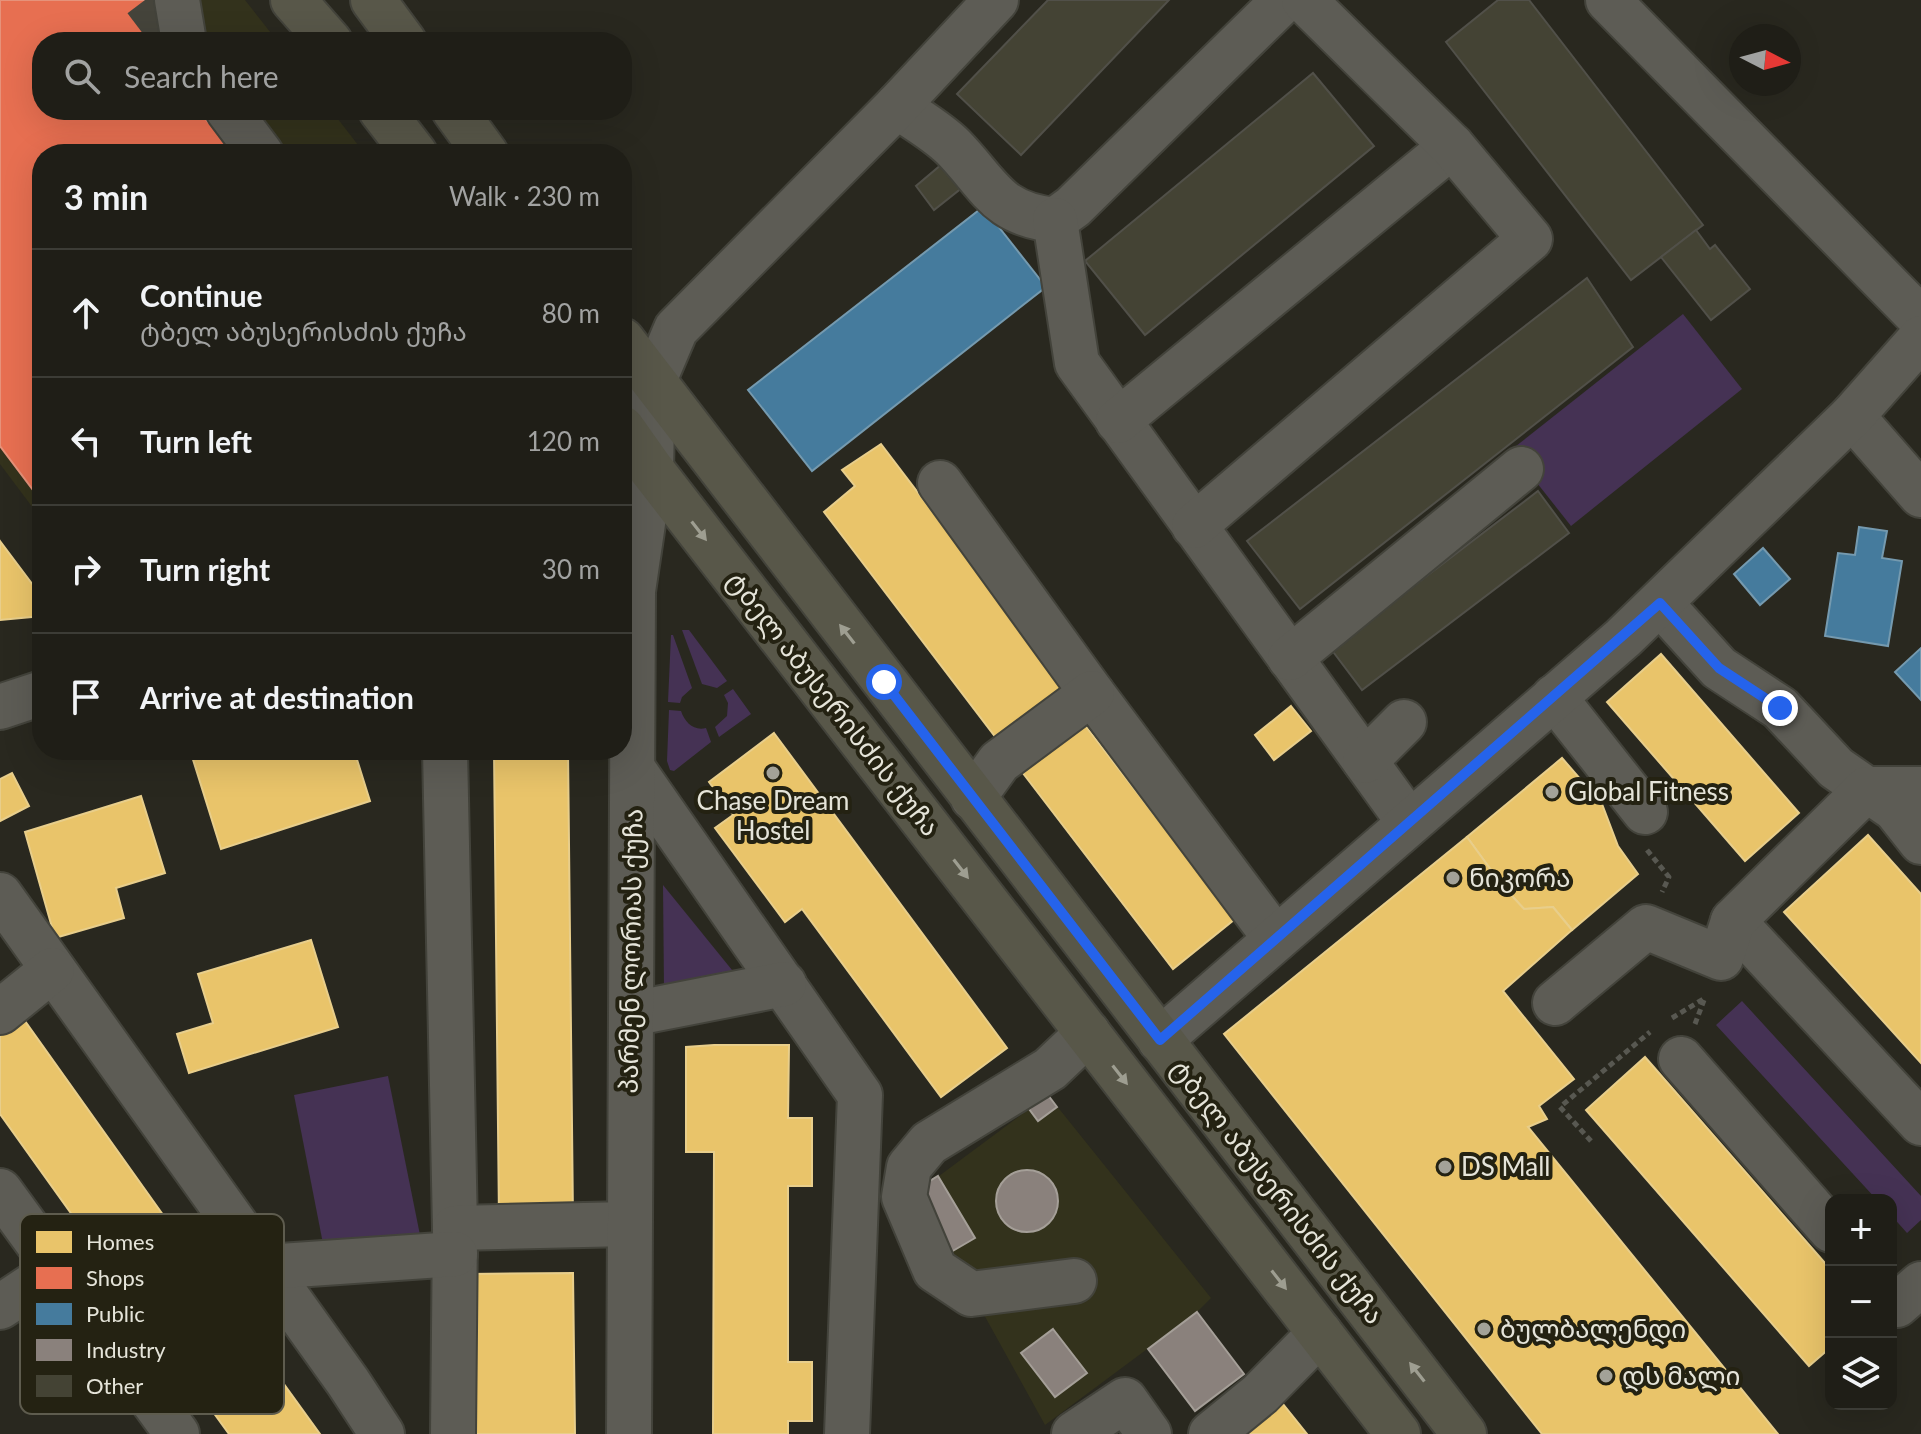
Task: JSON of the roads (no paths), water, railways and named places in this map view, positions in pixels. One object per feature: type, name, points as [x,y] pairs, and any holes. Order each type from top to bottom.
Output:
[{"type":"main road","points":[[293,0],[321,32]]},
{"type":"main road","points":[[389,120],[407,144]]},
{"type":"main road","points":[[461,120],[479,144]]},
{"type":"main road","name":"ტბელ აბუსერისძის ქუჩა","points":[[632,354],[1464,1434]]},
{"type":"main road","name":"ტბელ აბუსერისძის ქუჩა","points":[[637,474],[1088,1033],[1398,1434]]},
{"type":"street","points":[[653,383],[676,329],[897,106],[996,0]]},
{"type":"street","points":[[897,106],[950,144],[1002,203],[1034,218],[1055,220],[1073,207],[1284,0]]},
{"type":"street","points":[[1194,526],[1530,239],[1452,146],[1304,0]]},
{"type":"street","points":[[1608,0],[1921,319]]},
{"type":"street","points":[[236,120],[254,144]]},
{"type":"street","points":[[1118,421],[1452,146]]},
{"type":"street","points":[[1055,220],[1077,363],[1409,822]]},
{"type":"street","points":[[1160,1040],[1660,603],[1852,416],[1921,338]]},
{"type":"street","name":"პარმენ ლორიას ქუჩა","points":[[629,1434],[633,591],[637,474],[653,383]]},
{"type":"street","points":[[1852,416],[1921,495]]},
{"type":"street","points":[[1290,658],[1521,469]]},
{"type":"street","points":[[940,483],[1276,939]]},
{"type":"street","points":[[1660,603],[1719,668],[1780,708],[1836,768],[1895,809],[1921,842]]},
{"type":"street","points":[[973,798],[999,762],[1092,693]]},
{"type":"street","points":[[0,707],[32,696]]},
{"type":"street","points":[[1554,697],[1642,826]]},
{"type":"street","points":[[1365,761],[1404,722]]},
{"type":"street","points":[[445,760],[455,1241],[453,1434]]},
{"type":"street","points":[[633,769],[860,1095],[847,1434]]},
{"type":"street","points":[[1720,959],[1867,789],[1921,789]]},
{"type":"street","points":[[0,895],[228,1214]]},
{"type":"street","points":[[1555,1003],[1646,927],[1720,959],[1921,1123]]},
{"type":"street","points":[[0,1012],[52,970]]},
{"type":"street","points":[[631,1014],[784,984]]},
{"type":"street","points":[[1074,1281],[971,1294],[935,1270],[904,1197],[909,1167],[929,1143],[1050,1069],[1088,1033]]},
{"type":"street","points":[[1669,1036],[1825,1223]]},
{"type":"street","points":[[0,1191],[20,1219]]},
{"type":"street","points":[[284,1265],[455,1241],[628,1224]]},
{"type":"street","points":[[1897,1305],[1921,1284]]},
{"type":"street","points":[[284,1293],[382,1434]]},
{"type":"street","points":[[0,1307],[20,1294]]},
{"type":"street","points":[[1211,1434],[1260,1394],[1320,1333]]},
{"type":"street","points":[[1074,1434],[1125,1400],[1149,1434]]},
{"type":"street","points":[[162,1414],[177,1434]]},
{"type":"tunnel","points":[[145,0],[167,29]]},
{"type":"place","name":"Chase Dream Hostel","points":[[773,773]]},
{"type":"place","name":"Global Fitness","points":[[1552,792]]},
{"type":"place","name":"ნიკორა","points":[[1453,878]]},
{"type":"place","name":"DS Mall","points":[[1445,1167]]},
{"type":"place","name":"ბულბალენდი","points":[[1484,1329]]},
{"type":"place","name":"დს მალი","points":[[1606,1376]]}]
